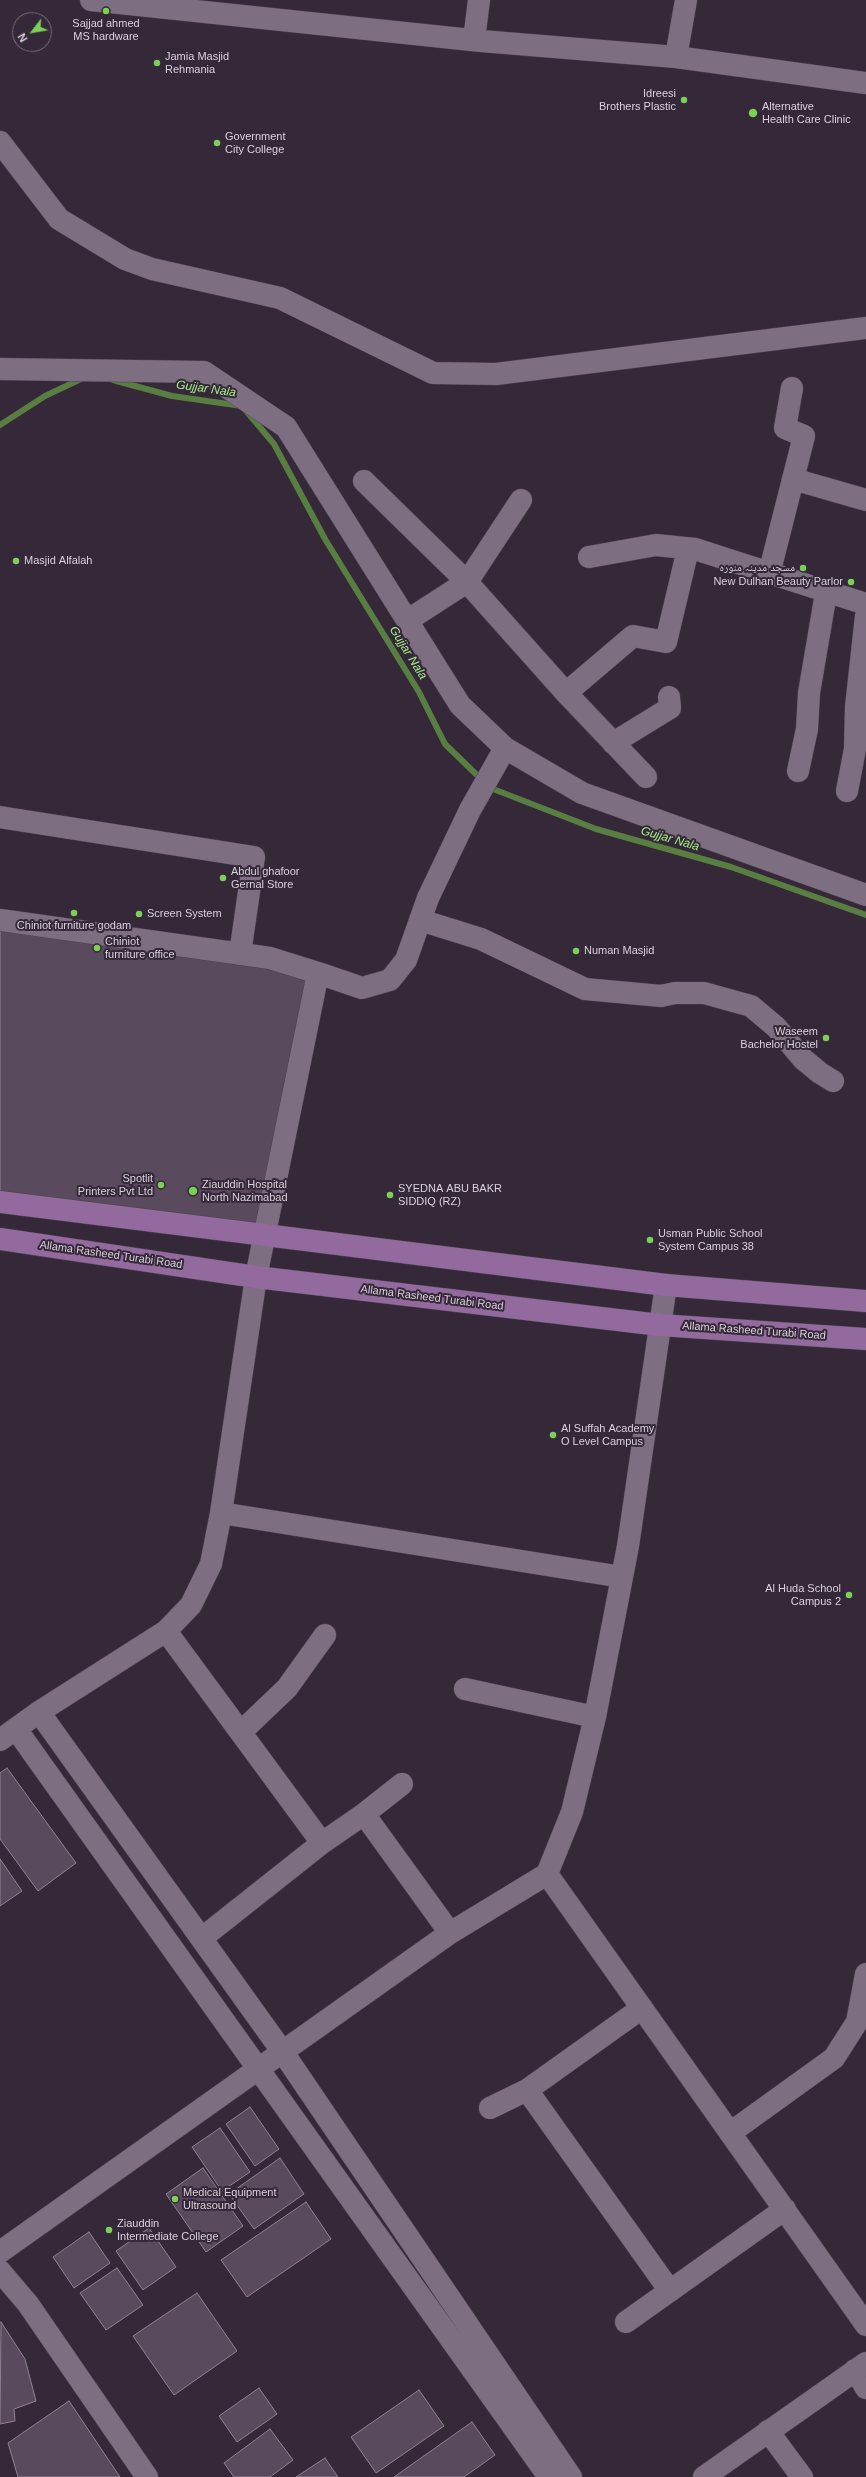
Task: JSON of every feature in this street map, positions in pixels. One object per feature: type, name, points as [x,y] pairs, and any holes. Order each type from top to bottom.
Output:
[{"type":"main road","points":[[0,1202],[666,1285],[866,1301]]},
{"type":"main road","name":"Allama Rasheed Turabi Road","points":[[0,1239],[256,1277],[660,1325],[866,1339]]},
{"type":"street","points":[[91,0],[474,40],[676,57],[866,83]]},
{"type":"street","points":[[474,40],[479,0]]},
{"type":"street","points":[[676,57],[686,0]]},
{"type":"street","points":[[0,142],[59,219],[125,259],[152,269],[280,298],[433,373],[496,374],[866,328]]},
{"type":"street","points":[[0,370],[204,372],[286,427],[460,705],[506,748],[582,793],[866,895]]},
{"type":"street","points":[[769,574],[804,436],[785,428],[792,388]]},
{"type":"street","points":[[793,479],[866,500]]},
{"type":"street","points":[[364,481],[467,582],[566,693],[646,777]]},
{"type":"street","points":[[408,620],[467,582],[521,500]]},
{"type":"street","points":[[589,557],[656,546],[688,549],[866,604]]},
{"type":"street","points":[[566,693],[633,636],[666,642],[688,549]]},
{"type":"street","points":[[798,771],[807,729],[809,693],[826,592]]},
{"type":"street","points":[[847,791],[855,749],[856,707],[866,616]]},
{"type":"street","points":[[613,743],[670,708],[669,697]]},
{"type":"street","points":[[0,920],[270,958],[362,988],[390,980],[406,960],[428,898],[470,810],[506,748]]},
{"type":"street","points":[[0,817],[254,857],[240,954]]},
{"type":"street","points":[[420,920],[481,939],[585,989],[661,996],[674,993],[704,993],[751,1006],[776,1027],[803,1059],[820,1073],[833,1081]]},
{"type":"street","points":[[318,973],[256,1277],[221,1513],[211,1564],[191,1605],[166,1631],[39,1712],[8,1734],[258,2069],[549,2477]]},
{"type":"street","points":[[0,2252],[450,1933],[547,1874],[572,1812],[595,1717],[622,1577],[666,1285]]},
{"type":"street","points":[[221,1513],[622,1577]]},
{"type":"street","points":[[166,1631],[242,1731],[322,1842]]},
{"type":"street","points":[[242,1731],[287,1688],[325,1635]]},
{"type":"street","points":[[465,1689],[595,1717]]},
{"type":"street","points":[[39,1712],[282,2051],[571,2477]]},
{"type":"street","points":[[202,1938],[322,1842],[364,1814],[402,1784]]},
{"type":"street","points":[[364,1814],[450,1933]]},
{"type":"street","points":[[547,1874],[866,2324]]},
{"type":"street","points":[[730,2133],[834,2058],[857,2022],[866,1974]]},
{"type":"street","points":[[490,2108],[527,2090],[642,2008]]},
{"type":"street","points":[[527,2090],[670,2291]]},
{"type":"street","points":[[626,2322],[784,2209]]},
{"type":"street","points":[[0,2271],[28,2304],[147,2477]]},
{"type":"street","points":[[704,2477],[860,2366],[866,2388]]},
{"type":"street","points":[[768,2431],[802,2477]]},
{"type":"building","points":[[0,922],[316,974],[260,1229],[0,1198]]},
{"type":"building","points":[[7,1768],[76,1863],[38,1891],[0,1839],[0,1773]]},
{"type":"building","points":[[0,1859],[22,1891],[0,1906]]},
{"type":"building","points":[[250,2107],[279,2149],[255,2166],[226,2124]]},
{"type":"building","points":[[220,2128],[250,2172],[222,2191],[192,2147]]},
{"type":"building","points":[[280,2158],[304,2194],[254,2229],[229,2194]]},
{"type":"building","points":[[203,2168],[243,2226],[206,2252],[166,2194]]},
{"type":"building","points":[[306,2202],[331,2239],[247,2297],[221,2260]]},
{"type":"building","points":[[149,2228],[176,2267],[143,2290],[116,2251]]},
{"type":"building","points":[[89,2232],[110,2263],[74,2288],[53,2257]]},
{"type":"building","points":[[117,2268],[143,2305],[106,2330],[80,2293]]},
{"type":"building","points":[[197,2293],[237,2351],[174,2395],[133,2336]]},
{"type":"building","points":[[1,2322],[25,2359],[36,2401],[14,2409],[15,2421],[0,2424]]},
{"type":"building","points":[[259,2388],[277,2414],[237,2442],[219,2416]]},
{"type":"building","points":[[419,2390],[444,2426],[376,2473],[351,2437]]},
{"type":"building","points":[[69,2401],[120,2477],[18,2477],[8,2443]]},
{"type":"building","points":[[472,2422],[495,2455],[464,2477],[394,2477]]},
{"type":"building","points":[[270,2429],[293,2460],[270,2477],[234,2477],[224,2463]]},
{"type":"building","points":[[325,2458],[338,2477],[296,2477]]},
{"type":"waterway","name":"Gujjar Nala","points":[[0,425],[45,396],[83,378]]},
{"type":"waterway","name":"Gujjar Nala","points":[[113,380],[172,396],[242,406],[274,444],[325,539],[419,692],[445,744],[482,780]]},
{"type":"waterway","name":"Gujjar Nala","points":[[488,787],[596,829],[731,867],[866,915]]},
{"type":"place","name":"Sajjad ahmed MS hardware","points":[[106,11]]},
{"type":"place","name":"Jamia Masjid Rehmania","points":[[157,63]]},
{"type":"place","name":"Idreesi Brothers Plastic","points":[[684,100]]},
{"type":"place","name":"Alternative Health Care Clinic","points":[[753,113]]},
{"type":"place","name":"Government City College","points":[[217,143]]},
{"type":"place","name":"Masjid Alfalah","points":[[16,561]]},
{"type":"place","name":"مسجد مدینہ منورہ","points":[[803,568]]},
{"type":"place","name":"New Dulhan Beauty Parlor","points":[[851,582]]},
{"type":"place","name":"Abdul ghafoor Gernal Store","points":[[223,878]]},
{"type":"place","name":"Chiniot furniture godam","points":[[74,913]]},
{"type":"place","name":"Screen System","points":[[139,914]]},
{"type":"place","name":"Chiniot furniture office","points":[[97,948]]},
{"type":"place","name":"Numan Masjid","points":[[576,951]]},
{"type":"place","name":"Waseem Bachelor Hostel","points":[[826,1038]]},
{"type":"place","name":"Spotlit Printers Pvt Ltd","points":[[161,1185]]},
{"type":"place","name":"Ziauddin Hospital North Nazimabad","points":[[193,1191]]},
{"type":"place","name":"SYEDNA ABU BAKR SIDDIQ (RZ)","points":[[390,1195]]},
{"type":"place","name":"Usman Public School System Campus 38","points":[[650,1240]]},
{"type":"place","name":"Al Suffah Academy O Level Campus","points":[[553,1435]]},
{"type":"place","name":"Al Huda School Campus 2","points":[[849,1595]]},
{"type":"place","name":"Medical Equipment Ultrasound","points":[[175,2199]]},
{"type":"place","name":"Ziauddin Intermediate College","points":[[109,2230]]}]
